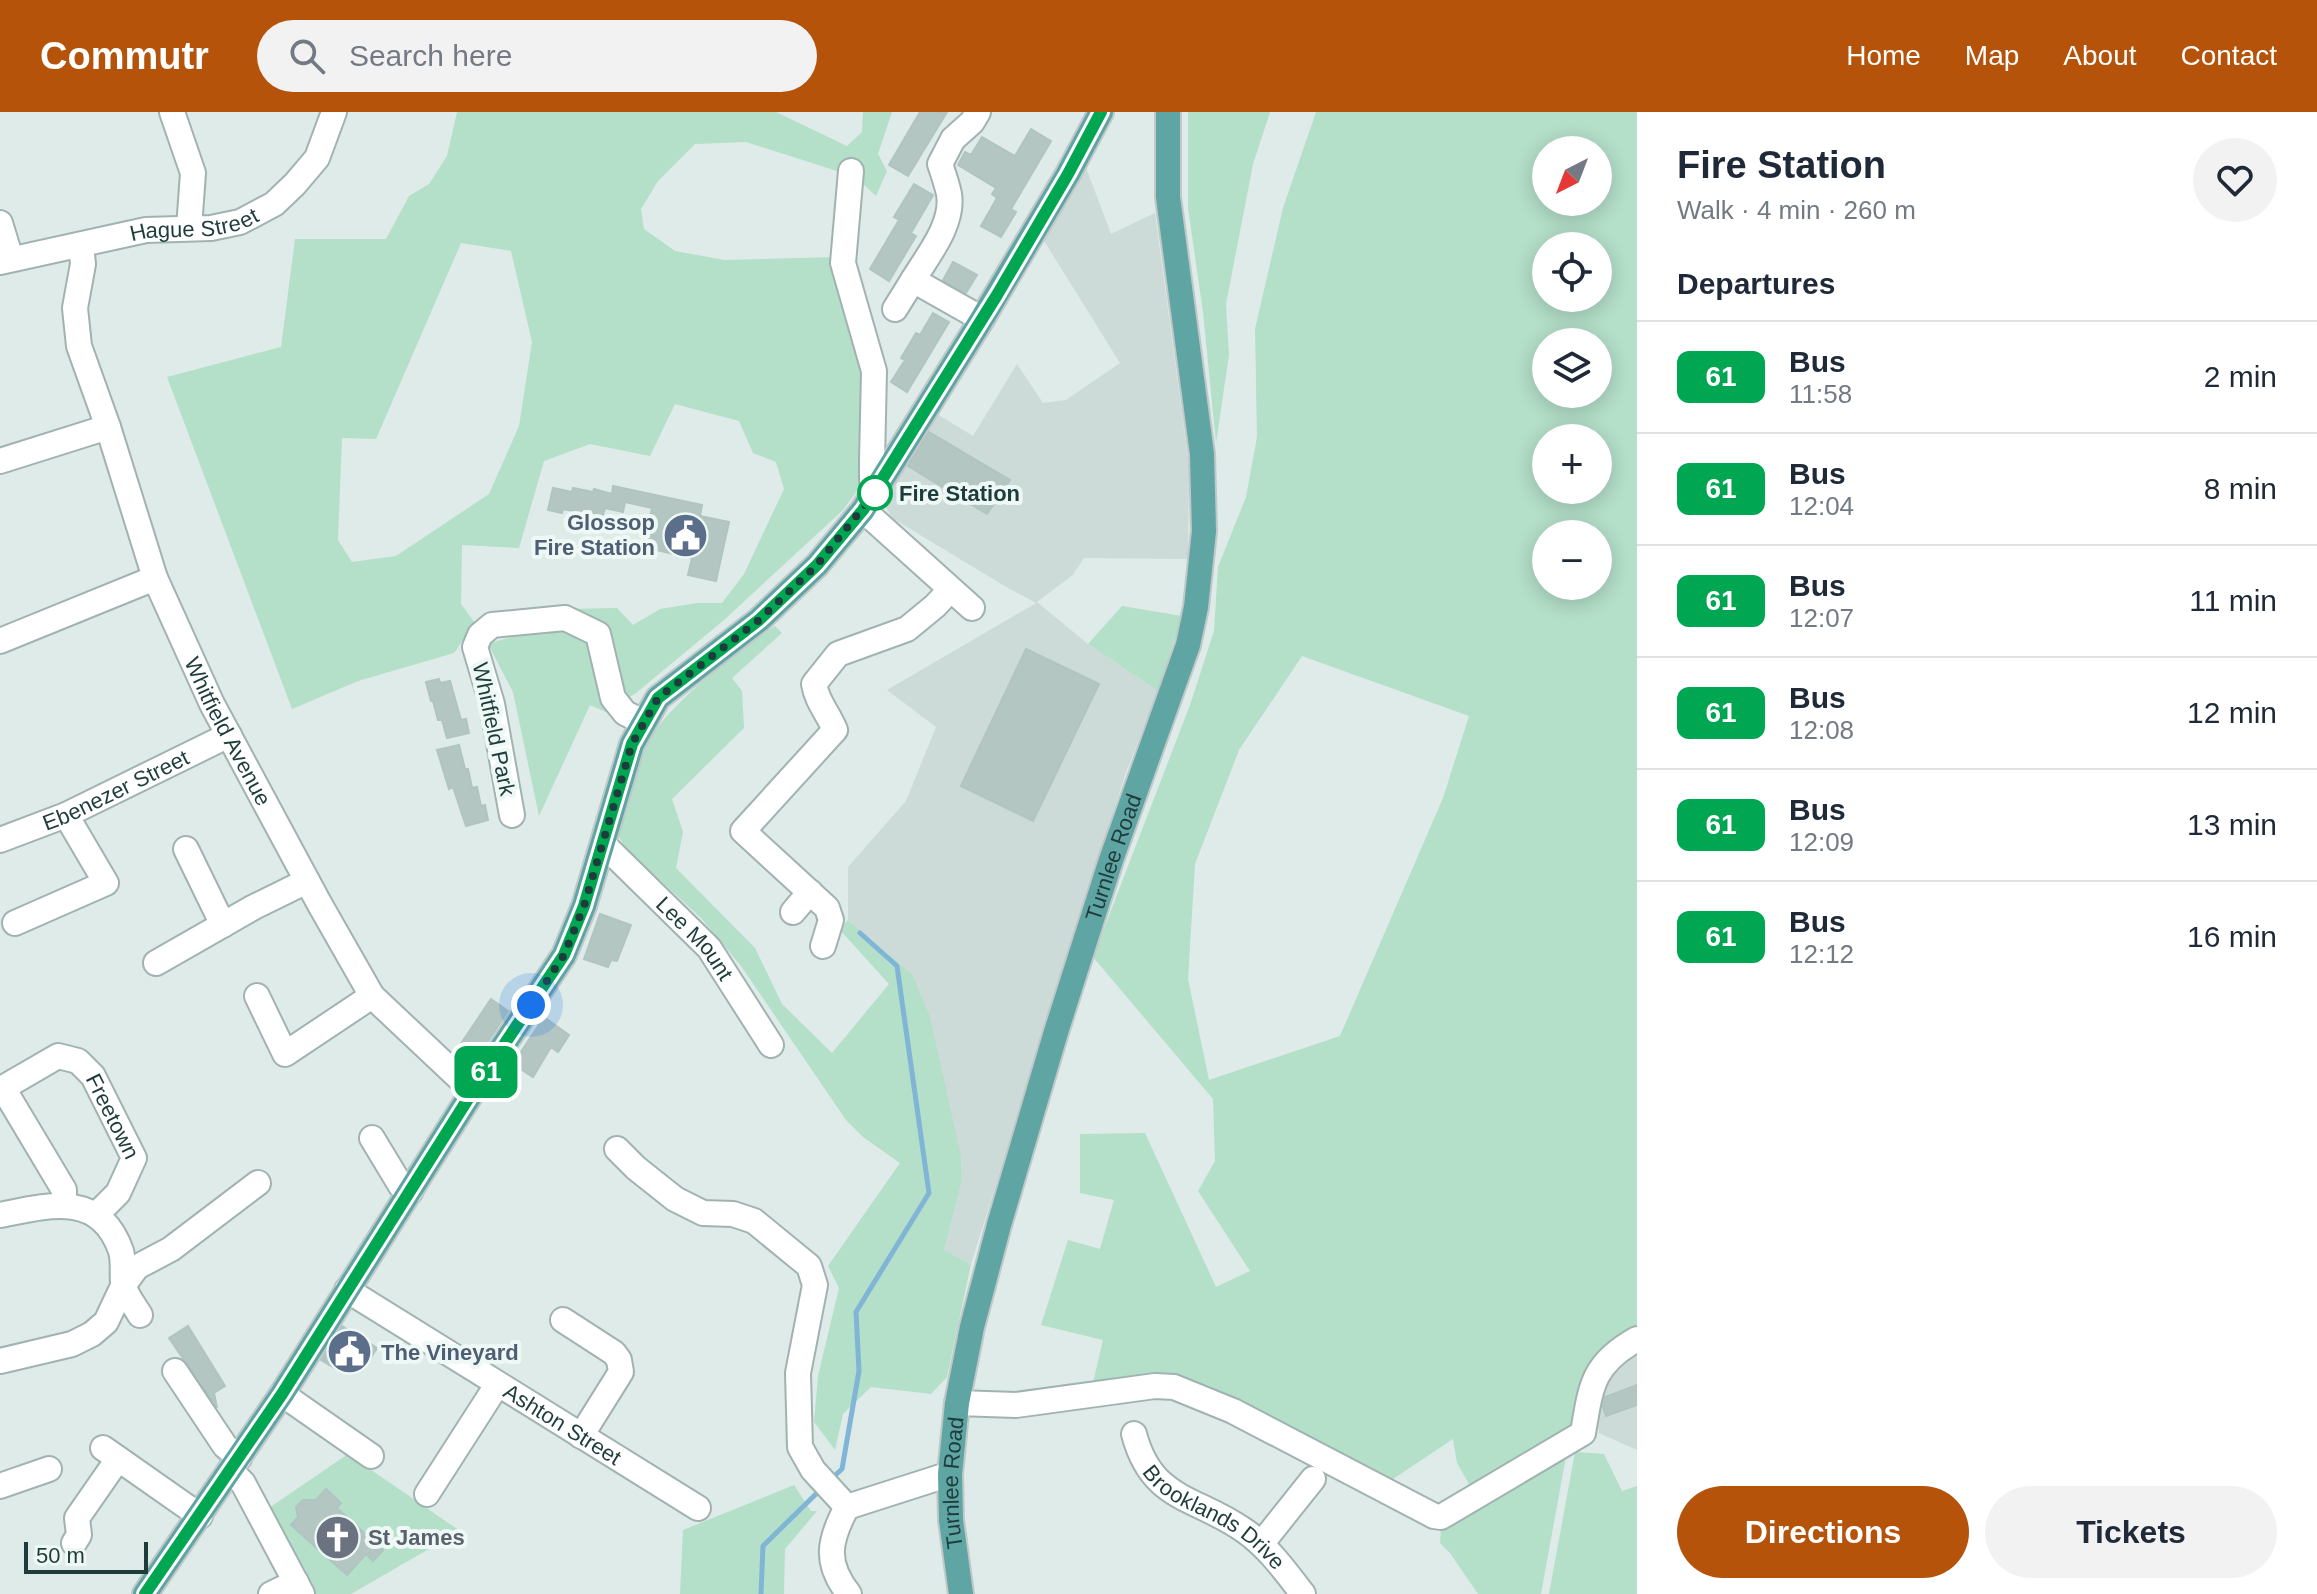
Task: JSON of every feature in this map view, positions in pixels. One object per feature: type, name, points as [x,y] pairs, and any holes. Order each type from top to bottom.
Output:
[{"type":"main road","points":[[145,1594],[282,1394],[473,1091],[564,955],[584,906],[632,744],[658,698],[759,620],[817,565],[863,510],[982,319],[1101,112]]},
{"type":"main road","name":"Turnlee Road","points":[[961,1594],[951,1520],[950,1474],[957,1403],[972,1327],[1028,1122],[1111,860],[1188,645],[1196,607],[1204,531],[1202,454],[1168,197],[1168,112]]},
{"type":"street","points":[[172,112],[193,173],[189,228]]},
{"type":"street","name":"Hague Street","points":[[6,260],[146,230],[211,228],[240,222],[274,204],[295,184],[317,158],[334,112]]},
{"type":"street","points":[[895,309],[942,231],[950,212],[949,195],[940,164],[953,139],[978,112]]},
{"type":"street","points":[[851,171],[843,263],[874,371],[872,481],[878,489]]},
{"type":"street","points":[[0,223],[6,260]]},
{"type":"street","name":"Whitfield Avenue","points":[[81,245],[83,264],[75,308],[77,336],[155,578],[229,735],[372,996],[473,1091]]},
{"type":"street","points":[[913,280],[982,319]]},
{"type":"street","points":[[0,461],[108,427]]},
{"type":"street","points":[[863,510],[972,608]]},
{"type":"street","points":[[0,641],[155,578]]},
{"type":"street","points":[[823,946],[831,920],[827,908],[743,831],[835,730],[828,714],[817,701],[814,684],[823,670],[838,654],[907,629],[950,590]]},
{"type":"street","name":"Whitfield Park","points":[[512,815],[492,704],[475,647],[480,635],[492,625],[565,618],[598,634],[613,698],[625,713],[643,722]]},
{"type":"street","name":"Ebenezer Street","points":[[0,840],[66,815],[229,735]]},
{"type":"street","points":[[15,923],[106,883],[66,815]]},
{"type":"street","name":"Lee Mount","points":[[603,844],[709,948],[771,1045]]},
{"type":"street","points":[[186,849],[223,925]]},
{"type":"street","points":[[156,963],[307,881]]},
{"type":"street","points":[[793,912],[810,892]]},
{"type":"street","points":[[257,996],[285,1054],[372,996]]},
{"type":"street","name":"Freetown","points":[[58,1056],[78,1061],[93,1076],[134,1158],[118,1193],[79,1209],[17,1115],[3,1091],[2,1083],[58,1056]]},
{"type":"street","points":[[372,1138],[401,1186],[410,1192]]},
{"type":"street","points":[[617,1149],[675,1199],[703,1213],[733,1214],[754,1221],[809,1266],[815,1285],[798,1373],[800,1447],[813,1470],[840,1501]]},
{"type":"street","points":[[0,1361],[72,1344],[92,1334],[106,1322],[123,1286],[137,1267],[171,1249],[258,1183]]},
{"type":"street","points":[[0,1215],[56,1204],[79,1209],[120,1249],[123,1286],[140,1315]]},
{"type":"street","name":"Ashton Street","points":[[347,1290],[698,1508]]},
{"type":"street","points":[[563,1320],[614,1353],[621,1372],[581,1436]]},
{"type":"street","points":[[957,1403],[1016,1405],[1155,1386],[1174,1387],[1233,1411],[1441,1517],[1583,1433],[1590,1389],[1604,1362],[1637,1339]]},
{"type":"street","points":[[175,1371],[225,1446],[299,1588],[271,1594]]},
{"type":"street","points":[[427,1494],[497,1385]]},
{"type":"street","points":[[282,1394],[371,1456]]},
{"type":"street","name":"Brooklands Drive","points":[[1134,1434],[1140,1456],[1154,1478],[1182,1498],[1241,1528],[1262,1543],[1303,1594]]},
{"type":"street","points":[[74,1543],[79,1535],[77,1518],[111,1454],[200,1516]]},
{"type":"street","points":[[0,1486],[49,1469]]},
{"type":"street","points":[[840,1501],[950,1474]]},
{"type":"street","points":[[1262,1543],[1313,1479]]},
{"type":"street","points":[[840,1501],[832,1535],[835,1577],[849,1594]]},
{"type":"shaded area","points":[[1085,165],[1111,234],[1155,213],[1189,465],[1188,559],[1084,558],[1073,575],[1037,602],[1088,644],[1158,691],[1125,775],[971,1264],[944,1250],[962,1181],[961,1156],[912,974],[848,920],[848,867],[906,801],[936,727],[887,690],[1036,603],[892,518],[883,502],[937,414],[973,436],[1017,364],[1043,403],[1066,400],[1120,363],[1041,236]]},
{"type":"shaded area","points":[[1637,1345],[1637,1450],[1599,1433],[1595,1408],[1610,1367]]},
{"type":"green space","points":[[457,112],[776,112],[847,146],[862,132],[863,112],[892,112],[878,154],[887,171],[876,196],[862,183],[859,159],[843,173],[746,142],[695,144],[658,181],[641,209],[644,229],[675,251],[725,260],[837,257],[870,380],[868,476],[843,510],[724,620],[636,693],[606,712],[590,705],[539,816],[513,692],[488,644],[541,628],[568,609],[617,608],[633,625],[660,609],[697,603],[722,603],[744,574],[784,489],[776,462],[753,453],[739,421],[675,404],[650,456],[590,444],[544,461],[519,548],[462,545],[461,604],[475,623],[454,653],[358,681],[292,709],[167,377],[281,347],[295,239],[386,239],[409,196],[429,184],[447,156]],"holes":[[[461,243],[511,251],[532,342],[519,426],[489,494],[396,556],[352,562],[338,540],[342,438],[376,439]]]},
{"type":"green space","points":[[1188,112],[1270,112],[1253,164],[1226,304],[1229,355],[1216,443],[1203,312],[1188,208]]},
{"type":"green space","points":[[1316,112],[1637,112],[1637,1330],[1607,1344],[1595,1360],[1571,1429],[1473,1491],[1457,1463],[1453,1439],[1390,1481],[1267,1416],[1167,1374],[1092,1387],[1103,1340],[1041,1325],[1068,1240],[1100,1249],[1114,1200],[1080,1193],[1080,1134],[1145,1133],[1216,1287],[1250,1271],[1198,1191],[1215,1161],[1213,1099],[1093,957],[1190,705],[1214,631],[1218,567],[1246,497],[1257,437],[1255,329],[1283,208]],"holes":[[[1302,656],[1469,716],[1443,798],[1340,1036],[1209,1080],[1188,979],[1195,864],[1239,750]]]},
{"type":"green space","points":[[1122,606],[1182,616],[1158,691],[1088,644]]},
{"type":"green space","points":[[775,626],[782,633],[732,678],[742,691],[744,728],[672,799],[683,832],[676,868],[755,948],[782,1004],[832,1053],[889,984],[840,930],[848,920],[912,974],[930,1017],[961,1156],[962,1181],[944,1250],[971,1264],[947,1377],[931,1394],[871,1387],[843,1414],[835,1450],[814,1422],[818,1376],[839,1288],[828,1266],[900,1163],[863,1137],[846,1120],[741,966],[701,918],[625,848],[618,835],[641,760],[662,722],[708,677]]},
{"type":"green space","points":[[1567,1451],[1541,1594],[1478,1594],[1440,1543],[1441,1530]]},
{"type":"green space","points":[[1575,1452],[1604,1454],[1622,1491],[1637,1486],[1637,1594],[1549,1594]]},
{"type":"green space","points":[[348,1454],[460,1531],[351,1594],[308,1594],[266,1510]]},
{"type":"green space","points":[[794,1485],[811,1511],[817,1511],[785,1549],[784,1594],[680,1594],[683,1530]]},
{"type":"building","points":[[920,112],[947,112],[908,176],[889,165]]},
{"type":"building","points":[[1031,129],[1051,141],[1011,209],[1016,212],[1001,237],[981,226],[997,198],[992,194],[996,188],[958,165],[965,152],[971,155],[982,137],[1015,156]]},
{"type":"building","points":[[914,184],[933,195],[911,233],[916,236],[889,281],[870,269],[899,220],[894,217]]},
{"type":"building","points":[[953,262],[977,275],[966,293],[943,280]]},
{"type":"building","points":[[933,313],[949,322],[907,392],[891,382],[905,360],[901,358],[916,333],[920,335]]},
{"type":"building","points":[[929,432],[1010,480],[987,514],[908,466]]},
{"type":"building","name":"Glossop Fire Station","points":[[613,486],[702,505],[700,516],[729,522],[716,581],[688,575],[692,558],[643,547],[652,508],[625,502],[623,512],[605,508],[603,515],[548,510],[553,488],[572,492],[573,488],[593,492],[594,489],[612,494]]},
{"type":"building","points":[[1026,649],[1099,684],[1033,821],[961,786]]},
{"type":"building","points":[[439,679],[440,683],[450,681],[461,720],[466,719],[469,733],[447,738],[426,682]]},
{"type":"building","points":[[459,745],[472,788],[477,787],[488,820],[466,826],[453,787],[449,789],[437,750]]},
{"type":"building","points":[[600,914],[631,925],[617,961],[611,960],[608,967],[584,959]]},
{"type":"building","points":[[491,999],[508,1011],[474,1062],[465,1057],[460,1045]]},
{"type":"building","points":[[544,1017],[569,1035],[558,1052],[551,1047],[533,1077],[513,1064]]},
{"type":"building","points":[[188,1326],[225,1386],[214,1393],[217,1408],[169,1338]]},
{"type":"building","name":"The Vineyard","points":[[342,1326],[377,1348],[366,1365],[351,1356],[341,1372],[321,1360]]},
{"type":"building","points":[[1637,1385],[1637,1405],[1606,1416],[1603,1407],[1605,1397]]},
{"type":"building","name":"St James","points":[[326,1489],[341,1503],[337,1508],[383,1550],[373,1561],[366,1554],[347,1575],[291,1525],[298,1517],[296,1507],[303,1500],[316,1500]]},
{"type":"waterway","points":[[832,1478],[842,1469],[859,1371],[856,1312],[929,1193],[897,966],[860,933]]},
{"type":"waterway","points":[[761,1594],[763,1546],[822,1488]]},
{"type":"bus line","name":"61","points":[[145,1594],[282,1394],[473,1091],[564,955],[584,906],[632,744],[658,698],[759,620],[817,565],[863,510],[997,295],[1101,112]]},
{"type":"place","name":"Fire Station","points":[[875,493]]},
{"type":"place","name":"Glossop Fire Station","points":[[686,535]]},
{"type":"place","name":"The Vineyard","points":[[350,1352]]},
{"type":"place","name":"St James","points":[[337,1537]]},
{"type":"route","points":[[531,1005],[564,955],[584,906],[632,744],[658,698],[759,620],[817,565],[878,489],[875,493]]}]
